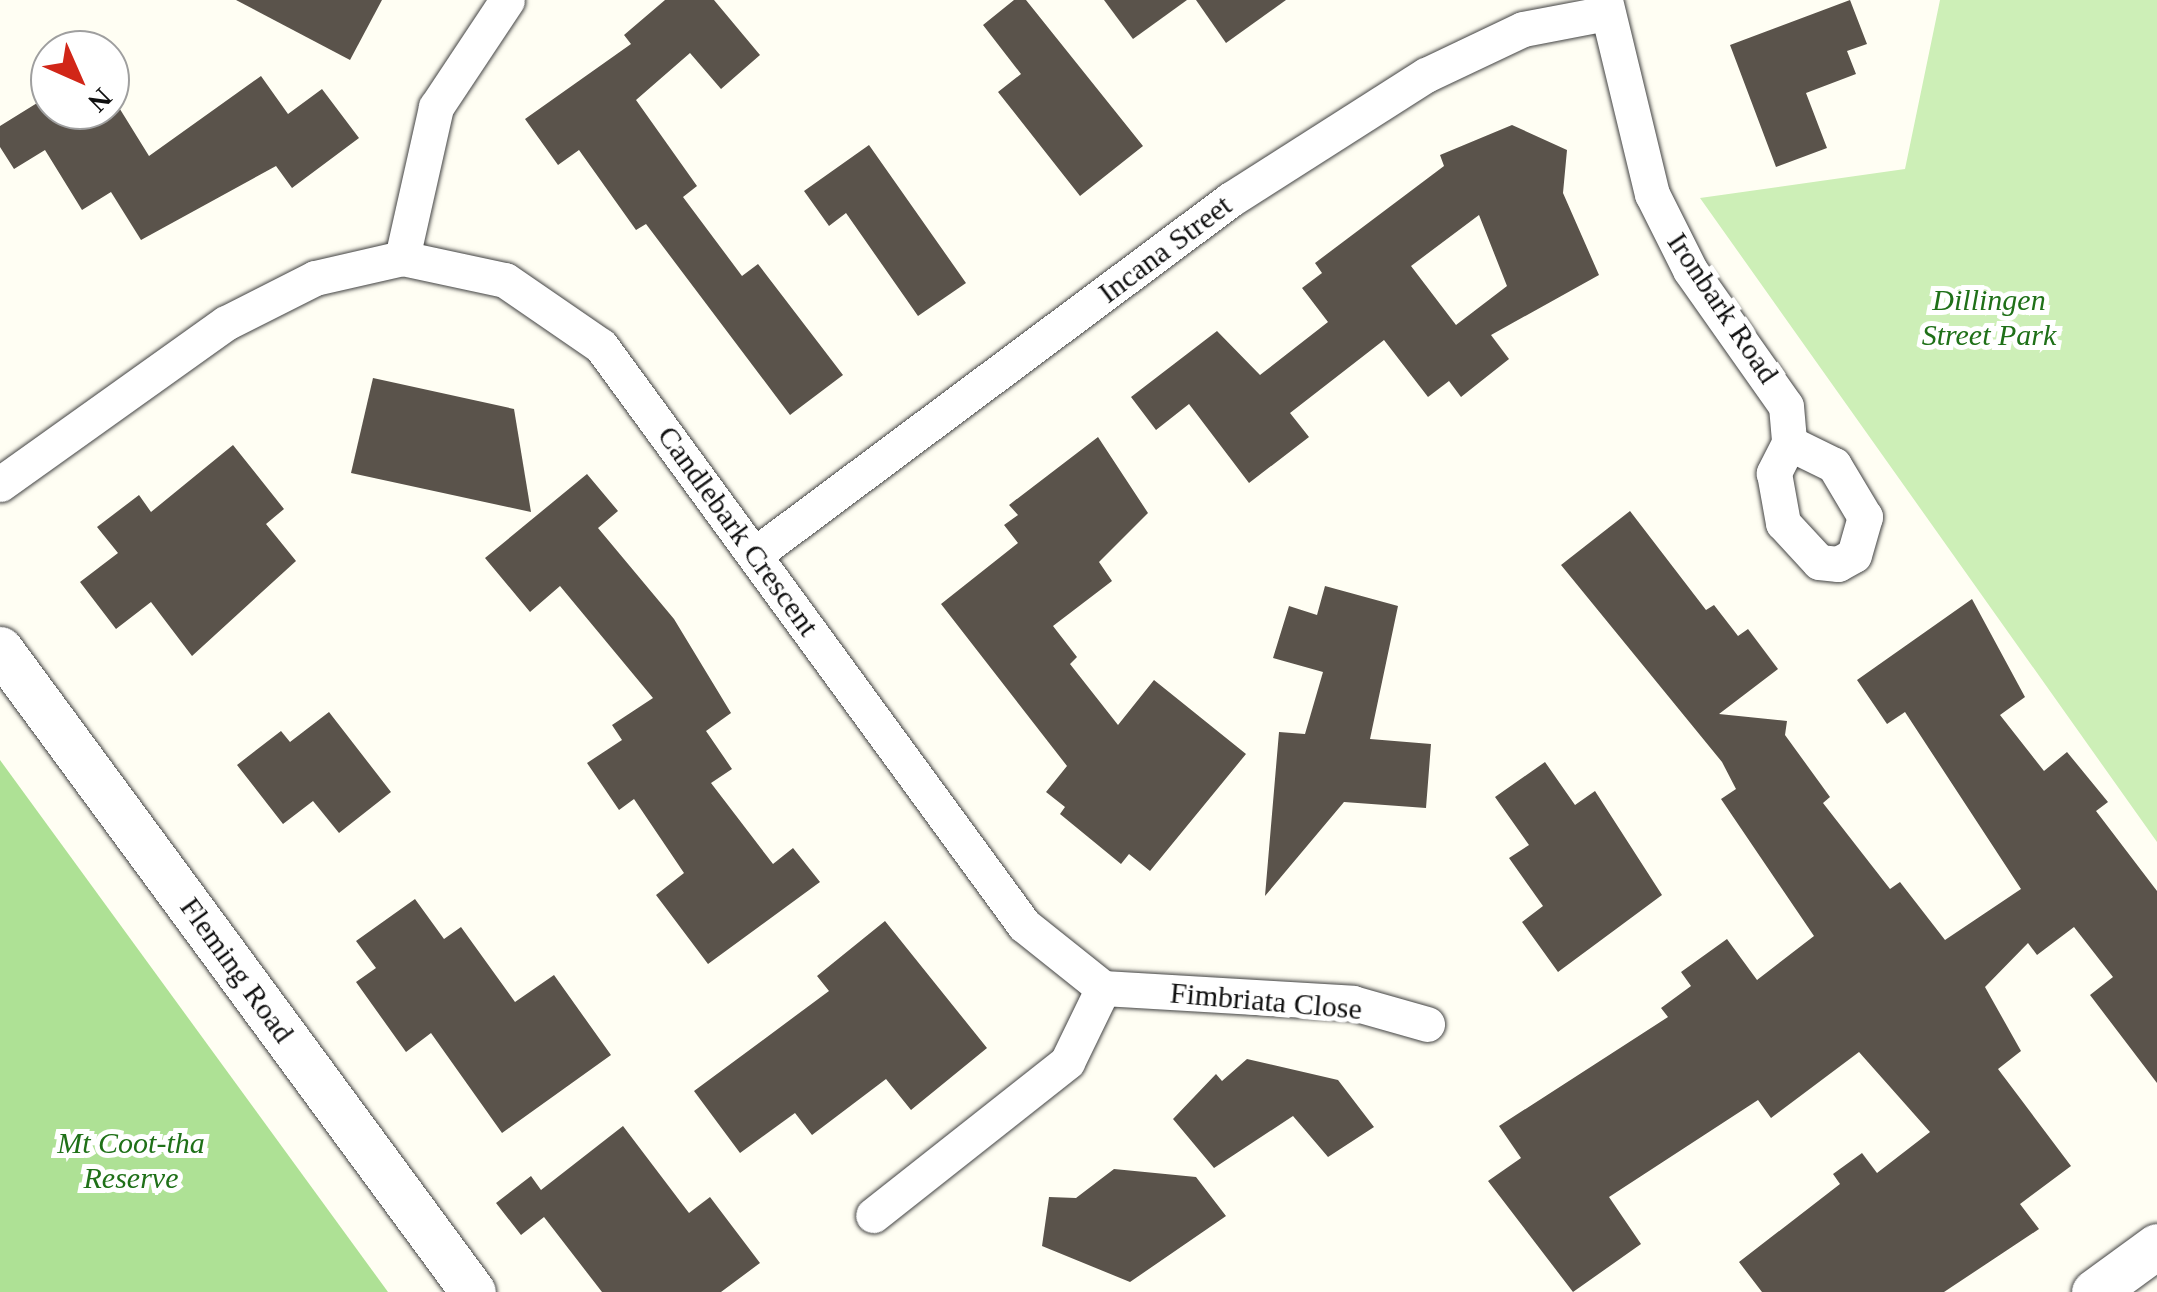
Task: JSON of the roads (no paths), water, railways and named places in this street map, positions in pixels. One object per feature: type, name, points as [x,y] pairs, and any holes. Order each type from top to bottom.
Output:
[{"type":"street","points":[[402,258],[436,107],[508,0]]},
{"type":"street","name":"Ironbark Road","points":[[1606,6],[1652,194],[1690,270],[1770,374],[1790,443]]},
{"type":"street","name":"Incana Street","points":[[758,552],[1231,199],[1393,96],[1523,29],[1606,6]]},
{"type":"street","name":"Candlebark Crescent","points":[[0,484],[226,323],[315,278],[402,258],[505,280],[601,346],[758,552],[1024,925],[1103,988]]},
{"type":"street","name":"Fleming Road","points":[[0,648],[474,1292]]},
{"type":"street","points":[[873,1215],[1067,1062],[1103,988]]},
{"type":"street","name":"Fimbriata Close","points":[[1103,988],[1353,1003],[1427,1024]]},
{"type":"street","points":[[2094,1292],[2157,1246]]},
{"type":"park label","name":"Dillingen Street Park","points":[[1989,317]]},
{"type":"park label","name":"Mt Coot-tha Reserve","points":[[131,1160]]}]
